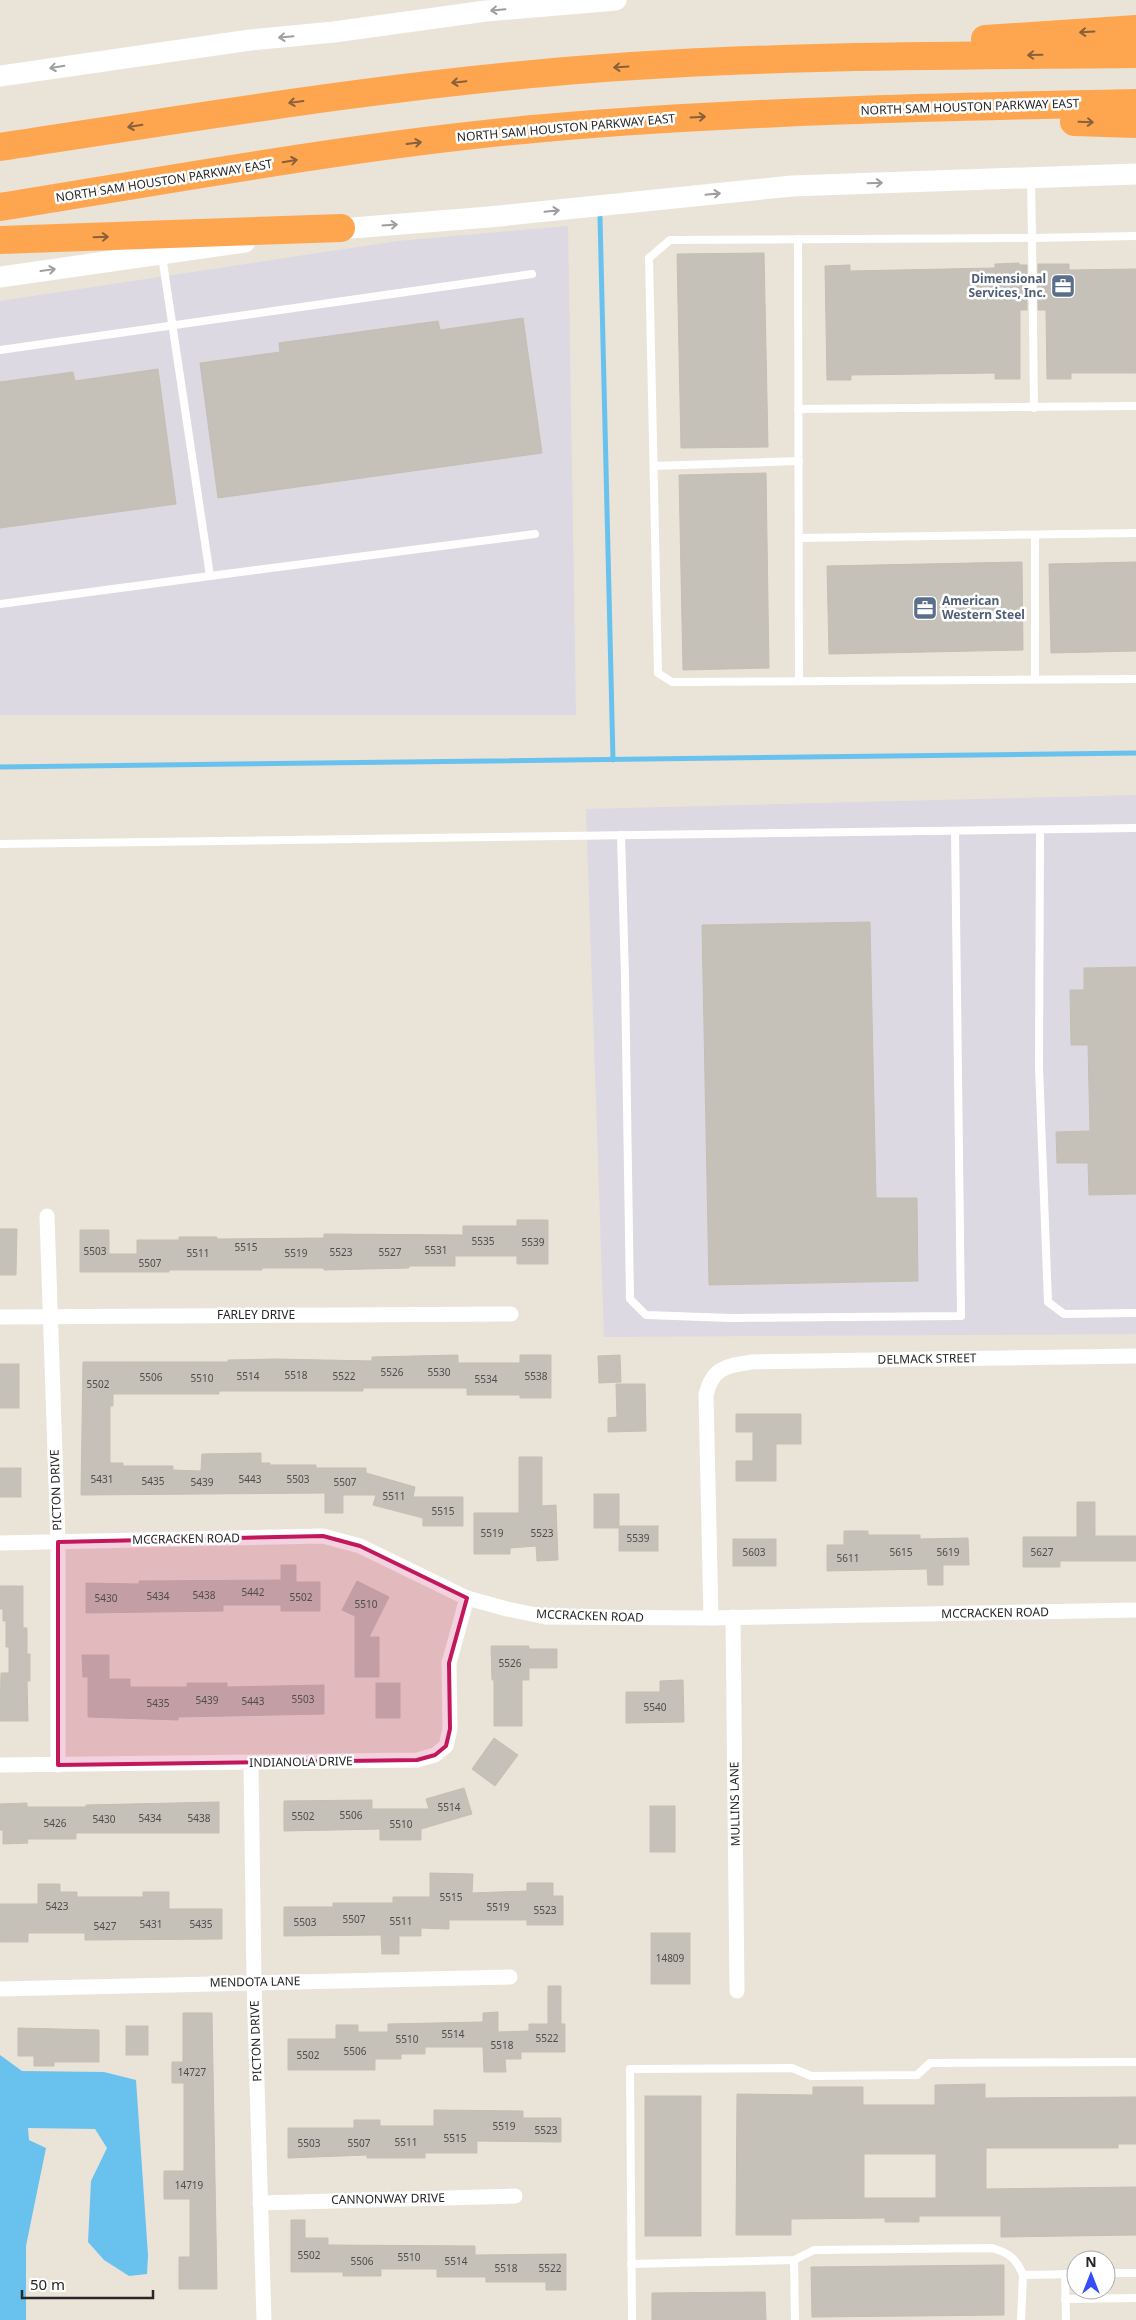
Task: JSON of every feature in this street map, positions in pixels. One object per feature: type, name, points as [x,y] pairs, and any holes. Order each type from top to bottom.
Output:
[{"type":"highway","points":[[0,147],[344,95],[510,76],[951,41],[1136,29]]},
{"type":"highway","points":[[670,64],[958,56],[1136,54]]},
{"type":"highway","name":"NORTH SAM HOUSTON PARKWAY EAST","points":[[0,206],[366,149],[457,137],[627,122],[792,113],[970,106],[1136,103]]},
{"type":"highway","points":[[792,113],[1136,124]]},
{"type":"highway","points":[[0,240],[341,228]]},
{"type":"main road","points":[[0,76],[250,40],[334,32],[486,11],[616,0]]},
{"type":"main road","points":[[0,277],[341,228],[489,217],[792,186],[1136,174]]},
{"type":"street","name":"PICTON DRIVE","points":[[47,1216],[58,1542],[58,1765]]},
{"type":"street","name":"FARLEY DRIVE","points":[[0,1317],[511,1314]]},
{"type":"street","name":"DELMACK STREET","points":[[711,1618],[706,1395],[710,1380],[720,1370],[751,1362],[1136,1356]]},
{"type":"street","name":"MCCRACKEN ROAD","points":[[0,1543],[323,1536],[360,1546],[467,1598],[546,1617],[711,1618],[1136,1610]]},
{"type":"street","name":"INDIANOLA DRIVE","points":[[0,1765],[417,1760],[435,1756],[446,1746],[450,1729],[449,1663],[467,1598]]},
{"type":"street","name":"MULLINS LANE","points":[[733,1617],[737,1991]]},
{"type":"street","name":"PICTON DRIVE","points":[[251,1763],[254,1982],[264,2320]]},
{"type":"street","name":"MENDOTA LANE","points":[[0,1989],[510,1977]]},
{"type":"street","name":"CANNONWAY DRIVE","points":[[260,2202],[515,2196]]},
{"type":"lane","points":[[1031,178],[1034,408]]},
{"type":"lane","points":[[1136,236],[670,240],[649,258],[658,673],[672,682],[1136,678]]},
{"type":"lane","points":[[798,239],[799,681]]},
{"type":"lane","points":[[162,254],[210,576]]},
{"type":"lane","points":[[0,350],[532,274]]},
{"type":"lane","points":[[798,409],[1136,406]]},
{"type":"lane","points":[[654,466],[799,461]]},
{"type":"lane","points":[[0,604],[535,534]]},
{"type":"lane","points":[[799,538],[1136,534]]},
{"type":"lane","points":[[1035,535],[1035,679]]},
{"type":"lane","points":[[0,844],[1136,828]]},
{"type":"lane","points":[[1040,830],[1039,1067],[1048,1302],[1064,1314],[1136,1313]]},
{"type":"lane","points":[[621,835],[626,986],[630,1299],[646,1314],[655,1315],[731,1318],[961,1316],[955,831]]},
{"type":"lane","points":[[632,2320],[630,2069],[792,2068],[811,2076],[918,2075],[930,2064],[1136,2062]]},
{"type":"lane","points":[[631,2264],[794,2260],[814,2250],[992,2248],[1007,2252],[1017,2260],[1022,2275],[1021,2320]]},
{"type":"lane","points":[[794,2260],[795,2320]]},
{"type":"lane","points":[[1116,2273],[1136,2273]]},
{"type":"lane","points":[[1022,2275],[1064,2274],[1066,2320]]},
{"type":"lane","points":[[1065,2299],[1136,2298]]},
{"type":"highlighted area","points":[[323,1536],[360,1546],[467,1598],[449,1663],[450,1729],[446,1746],[435,1755],[417,1760],[58,1765],[58,1542]]},
{"type":"shaded area","points":[[568,226],[576,715],[0,715],[0,301],[398,241]]},
{"type":"shaded area","points":[[1136,795],[1136,1334],[604,1337],[586,809]]},
{"type":"water","points":[[0,2055],[22,2071],[104,2072],[136,2080],[148,2255],[147,2274],[129,2276],[104,2260],[88,2242],[91,2181],[107,2148],[95,2129],[28,2128],[29,2140],[46,2148],[26,2246],[26,2320],[0,2320]]},
{"type":"building","points":[[764,253],[768,447],[681,448],[677,254]]},
{"type":"building","points":[[1019,263],[1019,265],[1027,265],[1027,310],[1020,310],[1020,379],[995,379],[995,373],[851,375],[851,380],[827,380],[825,266],[850,265],[850,271],[995,268],[995,264]]},
{"type":"building","points":[[1038,264],[1069,264],[1069,270],[1136,269],[1136,373],[1071,373],[1071,379],[1047,379],[1046,310],[1038,310]]},
{"type":"building","points":[[523,318],[542,453],[218,498],[200,363],[280,352],[279,343],[438,321],[440,330]]},
{"type":"building","points":[[158,369],[176,504],[0,528],[0,382],[73,372],[75,381]]},
{"type":"building","points":[[766,473],[769,668],[683,670],[679,475]]},
{"type":"building","name":"American Western Steel","points":[[1022,562],[1023,650],[829,654],[827,566]]},
{"type":"building","points":[[1136,562],[1136,651],[1051,653],[1049,564]]},
{"type":"building","points":[[870,922],[876,1198],[917,1198],[918,1281],[709,1285],[702,925]]},
{"type":"building","points":[[1136,967],[1136,1194],[1089,1195],[1088,1163],[1057,1163],[1056,1132],[1090,1131],[1088,1045],[1071,1045],[1070,990],[1084,990],[1084,968]]},
{"type":"building","points":[[517,1220],[548,1220],[548,1264],[517,1264],[517,1256],[455,1256],[455,1266],[409,1266],[409,1268],[324,1270],[324,1268],[262,1268],[262,1270],[80,1272],[80,1230],[109,1230],[109,1254],[137,1254],[137,1240],[179,1240],[179,1237],[217,1237],[217,1239],[324,1238],[324,1234],[463,1235],[463,1226],[517,1226]]},
{"type":"building","points":[[0,1229],[17,1229],[16,1275],[0,1275]]},
{"type":"building","points":[[458,1355],[458,1363],[520,1363],[520,1355],[551,1355],[551,1398],[520,1398],[520,1395],[467,1395],[467,1388],[363,1388],[363,1391],[219,1391],[219,1394],[113,1394],[113,1406],[110,1406],[110,1463],[123,1463],[123,1466],[173,1466],[173,1470],[201,1471],[202,1454],[261,1453],[261,1463],[270,1463],[270,1465],[316,1465],[316,1468],[366,1468],[366,1473],[415,1487],[413,1497],[463,1497],[463,1526],[423,1526],[423,1518],[373,1505],[376,1495],[343,1495],[343,1513],[325,1513],[325,1493],[81,1495],[83,1362],[228,1362],[228,1360],[276,1359],[372,1361],[372,1357]]},
{"type":"building","points":[[620,1355],[621,1382],[599,1383],[598,1356]]},
{"type":"building","points":[[0,1364],[19,1364],[19,1408],[0,1408]]},
{"type":"building","points":[[616,1384],[645,1384],[646,1431],[608,1432],[608,1418],[617,1417]]},
{"type":"building","points":[[736,1414],[801,1414],[801,1444],[776,1444],[776,1481],[736,1481],[736,1461],[753,1461],[753,1432],[736,1432]]},
{"type":"building","points":[[519,1457],[542,1457],[542,1506],[556,1505],[558,1560],[537,1561],[536,1546],[510,1548],[510,1554],[474,1554],[474,1513],[519,1513]]},
{"type":"building","points":[[0,1468],[21,1468],[21,1497],[0,1497]]},
{"type":"building","points":[[594,1494],[619,1494],[619,1528],[594,1528]]},
{"type":"building","points":[[1077,1502],[1095,1502],[1095,1536],[1136,1536],[1136,1561],[1060,1561],[1060,1567],[1023,1567],[1023,1537],[1077,1537]]},
{"type":"building","points":[[619,1526],[658,1526],[658,1551],[619,1551]]},
{"type":"building","points":[[844,1531],[868,1531],[868,1535],[920,1535],[920,1539],[968,1538],[969,1565],[943,1565],[943,1585],[928,1585],[927,1569],[827,1571],[827,1545],[844,1545]]},
{"type":"building","points":[[733,1539],[776,1539],[776,1566],[733,1566]]},
{"type":"building","points":[[281,1565],[296,1565],[296,1582],[320,1582],[320,1611],[281,1611],[281,1605],[223,1605],[223,1611],[86,1613],[86,1583],[139,1584],[139,1581],[281,1580]]},
{"type":"building","points":[[357,1581],[389,1597],[369,1637],[379,1637],[379,1677],[355,1677],[355,1616],[342,1610]]},
{"type":"building","points":[[0,1586],[23,1586],[23,1628],[27,1628],[27,1654],[30,1654],[30,1681],[27,1681],[28,1721],[0,1721],[1,1673],[9,1673],[9,1647],[6,1647],[6,1621],[3,1621],[3,1609],[0,1609]]},
{"type":"building","points":[[491,1646],[529,1646],[529,1649],[557,1649],[557,1668],[529,1668],[529,1680],[522,1680],[522,1726],[494,1726],[494,1680],[492,1680]]},
{"type":"building","points":[[82,1655],[109,1655],[109,1679],[130,1679],[130,1687],[187,1687],[187,1683],[227,1683],[227,1687],[324,1685],[324,1714],[178,1717],[178,1720],[88,1717],[88,1677],[83,1677]]},
{"type":"building","points":[[683,1680],[684,1722],[626,1723],[626,1692],[660,1692],[660,1681]]},
{"type":"building","points":[[376,1683],[400,1683],[400,1718],[376,1718]]},
{"type":"building","points":[[494,1738],[518,1755],[495,1786],[472,1769]]},
{"type":"building","points":[[464,1788],[472,1814],[421,1829],[421,1840],[380,1840],[380,1829],[284,1831],[284,1801],[372,1800],[372,1809],[429,1809],[426,1799]]},
{"type":"building","points":[[219,1802],[219,1833],[76,1833],[76,1839],[27,1839],[28,1843],[3,1844],[3,1830],[0,1830],[0,1804],[27,1803],[27,1807],[86,1807],[86,1805]]},
{"type":"building","points":[[650,1806],[675,1806],[675,1852],[650,1852]]},
{"type":"building","points":[[430,1873],[473,1874],[472,1893],[527,1891],[527,1883],[553,1883],[553,1896],[563,1896],[563,1925],[527,1925],[527,1920],[449,1920],[449,1929],[421,1928],[421,1936],[399,1936],[399,1954],[382,1954],[381,1935],[284,1936],[284,1907],[333,1907],[333,1903],[393,1903],[393,1897],[430,1897]]},
{"type":"building","points":[[38,1884],[60,1884],[60,1892],[77,1892],[77,1897],[143,1897],[143,1892],[169,1892],[169,1909],[222,1909],[222,1939],[85,1940],[85,1933],[28,1933],[28,1942],[0,1942],[0,1904],[38,1904]]},
{"type":"building","points":[[651,1933],[690,1933],[690,1984],[651,1984]]},
{"type":"building","points":[[548,1986],[561,1986],[561,2024],[565,2024],[565,2052],[521,2052],[521,2059],[505,2059],[506,2072],[484,2072],[483,2047],[425,2047],[425,2054],[401,2054],[401,2059],[375,2059],[375,2070],[288,2070],[288,2039],[336,2039],[336,2025],[358,2025],[358,2032],[388,2032],[388,2024],[483,2022],[483,2013],[498,2012],[498,2032],[529,2031],[529,2024],[548,2024]]},
{"type":"building","points":[[183,2013],[212,2013],[217,2289],[179,2289],[179,2257],[190,2257],[190,2199],[164,2199],[164,2171],[184,2171],[184,2083],[172,2083],[172,2062],[183,2062]]},
{"type":"building","points":[[126,2026],[148,2026],[148,2055],[126,2055]]},
{"type":"building","points":[[18,2028],[99,2030],[99,2062],[54,2062],[54,2066],[34,2066],[34,2056],[18,2056]]},
{"type":"building","points":[[985,2084],[985,2098],[1136,2097],[1136,2144],[1118,2144],[1118,2148],[986,2148],[986,2189],[1136,2187],[1136,2235],[1001,2237],[1001,2216],[919,2216],[919,2222],[885,2222],[885,2218],[791,2219],[791,2235],[736,2235],[737,2094],[813,2095],[813,2087],[863,2087],[863,2105],[935,2105],[935,2085]],"holes":[[[864,2154],[936,2154],[936,2198],[864,2198]]]},
{"type":"building","points":[[645,2096],[701,2096],[701,2236],[645,2236]]},
{"type":"building","points":[[434,2110],[523,2111],[523,2118],[561,2118],[561,2142],[477,2141],[477,2153],[425,2153],[425,2158],[367,2158],[367,2155],[288,2158],[288,2128],[354,2128],[354,2120],[380,2120],[380,2126],[434,2126]]},
{"type":"building","points":[[291,2220],[305,2220],[305,2238],[328,2238],[328,2245],[475,2246],[475,2255],[566,2254],[566,2290],[546,2290],[546,2282],[486,2282],[486,2277],[437,2277],[437,2269],[381,2269],[381,2276],[343,2276],[343,2272],[291,2272]]},
{"type":"building","points":[[1004,2265],[1004,2315],[812,2317],[811,2267]]},
{"type":"building","points":[[765,2292],[766,2320],[652,2320],[652,2293]]},
{"type":"waterway","points":[[600,217],[613,760]]},
{"type":"waterway","points":[[0,767],[1136,753]]},
{"type":"place","name":"Dimensional Services, Inc.","points":[[1063,286]]},
{"type":"place","name":"American Western Steel","points":[[925,608]]}]
